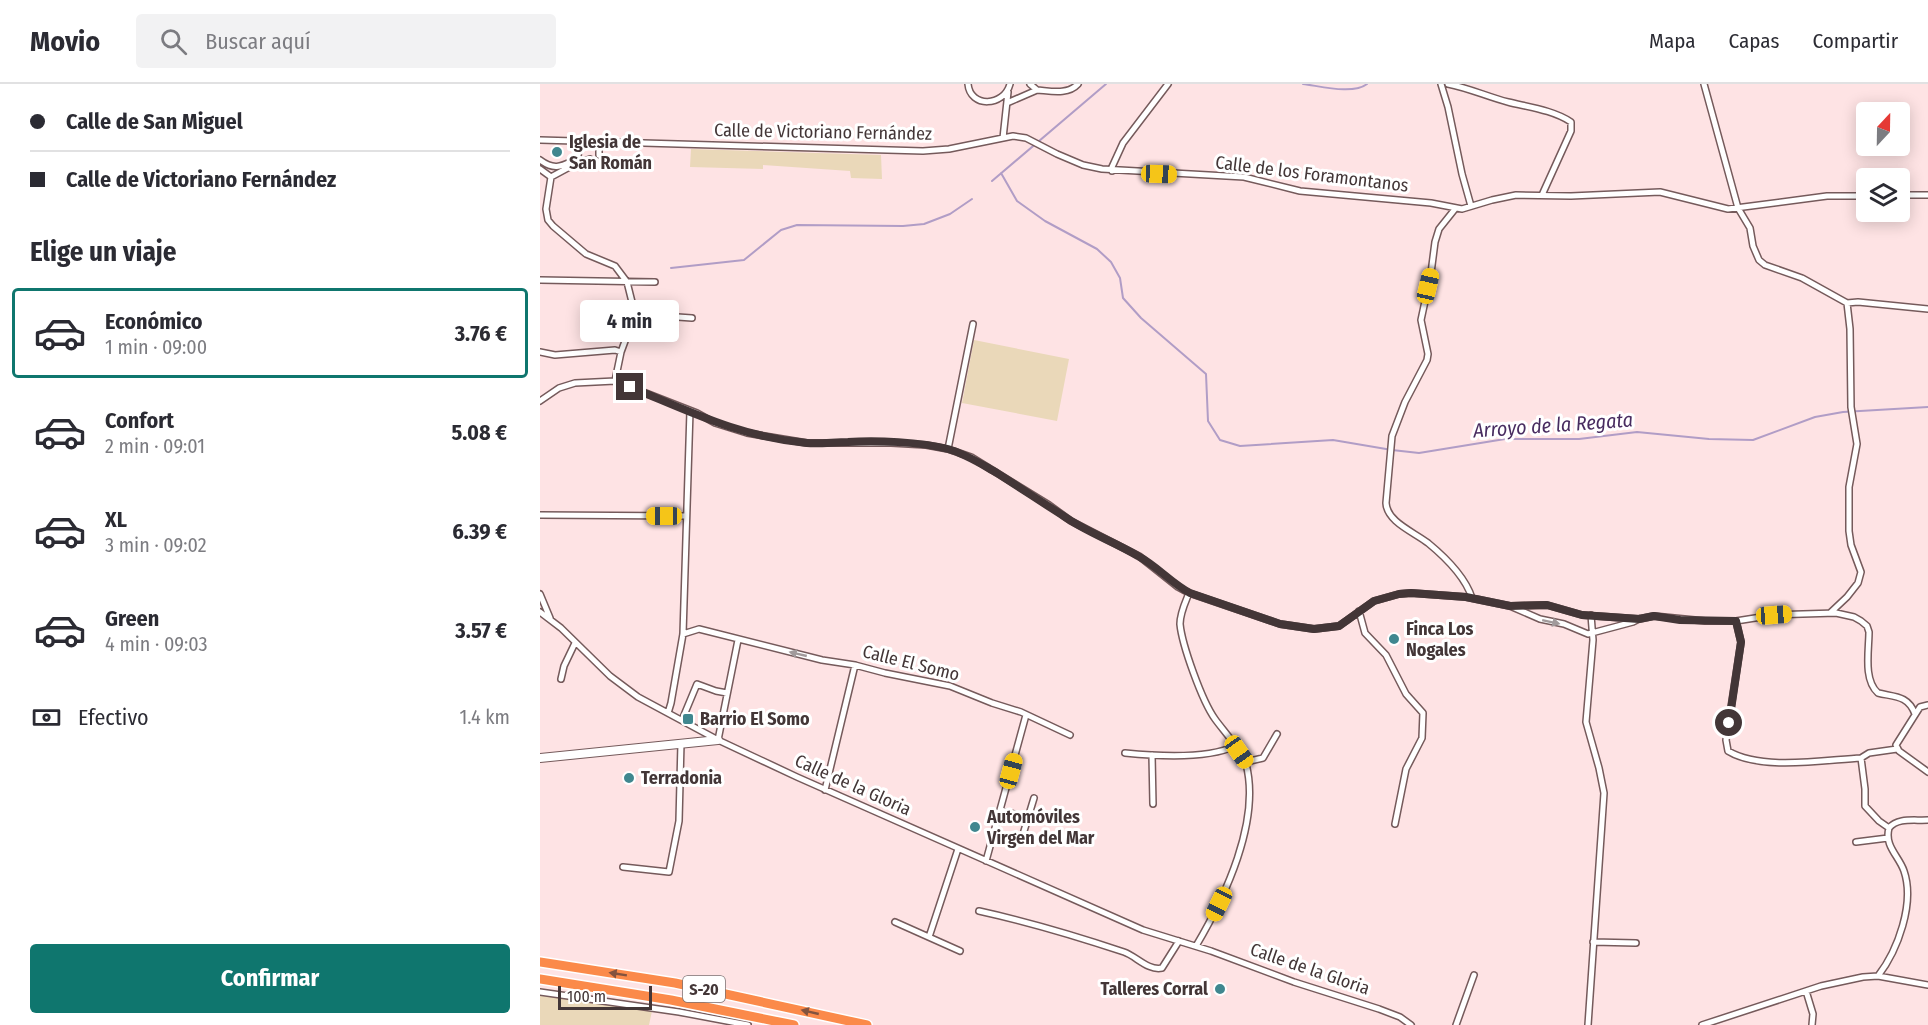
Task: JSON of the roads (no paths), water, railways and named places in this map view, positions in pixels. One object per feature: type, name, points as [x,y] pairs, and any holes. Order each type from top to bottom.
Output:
[{"type":"highway","name":"S-20","points":[[540,962],[675,983],[867,1025]]},
{"type":"highway","name":"S-20","points":[[540,979],[671,1000],[794,1025]]},
{"type":"main road","points":[[697,741],[708,734]]},
{"type":"main road","points":[[540,758],[718,740]]},
{"type":"street","points":[[960,84],[968,85],[973,96],[985,101],[1000,100],[1009,91]]},
{"type":"street","points":[[1003,138],[1010,84]]},
{"type":"street","points":[[1030,84],[1036,90]]},
{"type":"street","points":[[1007,103],[1036,90],[1063,92],[1073,89],[1078,84]]},
{"type":"street","points":[[1112,171],[1123,143],[1168,84]]},
{"type":"street","points":[[1441,84],[1471,206]]},
{"type":"street","points":[[1449,84],[1565,117],[1571,122],[1571,131],[1542,195]]},
{"type":"street","points":[[1704,84],[1738,208],[1750,228],[1756,253],[1765,265],[1802,278],[1847,303],[1858,302],[1928,309]]},
{"type":"street","name":"Calle de Victoriano Fernández","points":[[540,140],[923,151],[949,149],[1013,136],[1042,146]]},
{"type":"street","points":[[578,160],[580,141]]},
{"type":"street","points":[[599,142],[599,155]]},
{"type":"street","name":"Calle de los Foramontanos","points":[[1042,146],[1083,165],[1112,171],[1244,177],[1300,191],[1431,203],[1455,209],[1516,195],[1570,196],[1660,192],[1718,207],[1738,208],[1827,196],[1856,196]]},
{"type":"street","points":[[540,160],[549,166],[556,167],[590,159]]},
{"type":"street","points":[[578,160],[551,177],[543,209],[557,231],[592,258],[615,266],[627,282],[635,314],[621,352],[615,381]]},
{"type":"street","points":[[540,169],[551,177]]},
{"type":"street","points":[[1910,195],[1928,195]]},
{"type":"street","points":[[1455,209],[1437,234],[1435,242],[1421,320],[1428,354],[1427,360],[1400,413],[1392,436],[1386,503],[1388,513],[1428,543],[1449,564],[1466,584],[1472,598]]},
{"type":"street","points":[[540,280],[655,282]]},
{"type":"street","points":[[1830,612],[1847,597],[1858,582],[1861,572],[1851,545],[1849,531],[1849,487],[1857,444],[1851,407],[1850,329],[1847,303]]},
{"type":"street","points":[[635,314],[692,318]]},
{"type":"street","points":[[948,449],[973,324]]},
{"type":"street","points":[[540,352],[555,355],[615,350],[621,352]]},
{"type":"street","points":[[540,401],[559,388],[575,383],[615,381],[716,423],[773,439],[828,444],[850,441],[926,445],[948,449],[971,457],[1071,521],[1139,556],[1178,587],[1280,624],[1314,629],[1339,626],[1374,601],[1399,594],[1435,594],[1472,598],[1510,606],[1540,619],[1564,624],[1588,634],[1654,616],[1680,620],[1736,621],[1774,615],[1830,612],[1854,617],[1867,626],[1869,632],[1869,676],[1875,691],[1901,697],[1913,707],[1915,714]]},
{"type":"street","points":[[668,713],[683,634],[690,411]]},
{"type":"street","points":[[540,515],[686,516]]},
{"type":"street","points":[[1190,593],[1180,625],[1186,648],[1213,717],[1246,762],[1249,806],[1247,823],[1219,904],[1196,946]]},
{"type":"street","points":[[540,595],[550,620]]},
{"type":"street","points":[[1510,606],[1547,605],[1582,615],[1639,619]]},
{"type":"street","points":[[1359,611],[1365,633],[1386,655],[1406,694],[1423,713],[1422,738],[1406,769],[1395,824]]},
{"type":"street","points":[[540,612],[628,690],[708,734]]},
{"type":"street","points":[[1588,1025],[1604,793],[1586,722],[1592,633],[1591,615]]},
{"type":"street","points":[[1736,621],[1741,642],[1726,740],[1728,750],[1740,756],[1767,761],[1861,758],[1869,753],[1897,749],[1928,772]]},
{"type":"street","name":"Calle El Somo","points":[[683,634],[699,629],[822,660],[950,686],[1026,715],[1070,735]]},
{"type":"street","points":[[718,740],[738,640]]},
{"type":"street","points":[[561,679],[564,666],[575,643]]},
{"type":"street","points":[[825,790],[855,665]]},
{"type":"street","points":[[682,720],[697,684],[727,693]]},
{"type":"street","points":[[1897,749],[1898,740],[1915,714],[1920,707],[1928,705]]},
{"type":"street","points":[[986,861],[1026,715]]},
{"type":"street","name":"Calle de la Gloria","points":[[708,734],[825,790],[1129,925],[1379,1009],[1400,1017],[1411,1025]]},
{"type":"street","points":[[1246,762],[1263,758],[1277,734]]},
{"type":"street","points":[[623,867],[669,872],[679,821],[681,744]]},
{"type":"street","points":[[1125,753],[1201,754],[1218,752],[1235,746]]},
{"type":"street","points":[[1152,755],[1153,804]]},
{"type":"street","points":[[1861,758],[1865,806],[1889,828]]},
{"type":"street","points":[[1024,831],[1026,818],[1034,798]]},
{"type":"street","points":[[1001,810],[1026,818]]},
{"type":"street","points":[[1878,976],[1886,966],[1907,914],[1905,872],[1888,838],[1889,828],[1903,821],[1928,820]]},
{"type":"street","points":[[1856,842],[1888,838]]},
{"type":"street","points":[[929,937],[958,849]]},
{"type":"street","points":[[980,911],[1086,939],[1134,956],[1151,968],[1162,968],[1179,941]]},
{"type":"street","points":[[895,922],[960,951]]},
{"type":"street","points":[[1593,942],[1636,944]]},
{"type":"street","points":[[1456,1025],[1474,975]]},
{"type":"street","points":[[1702,1025],[1806,991],[1853,979],[1878,976],[1928,985]]},
{"type":"street","points":[[1806,991],[1813,1014],[1812,1025]]},
{"type":"street","points":[[540,992],[680,1012],[748,1025]]},
{"type":"waterway","points":[[992,181],[1106,84]]},
{"type":"waterway","points":[[1303,84],[1345,89],[1367,84]]},
{"type":"waterway","name":"Arroyo de la Regata","points":[[1001,173],[1017,201],[1045,221],[1097,249],[1111,262],[1120,278],[1123,298],[1141,318],[1206,374],[1208,421],[1220,440],[1240,446],[1333,440],[1419,453],[1505,439],[1579,439],[1637,432],[1709,439],[1753,440],[1815,417],[1843,412],[1928,407]]},
{"type":"waterway","points":[[671,268],[744,260],[781,230],[797,225],[903,226],[924,224],[950,214],[972,199]]},
{"type":"place","name":"Iglesia de San Román","points":[[557,152]]},
{"type":"place","name":"Finca Los Nogales","points":[[1394,639]]},
{"type":"place","name":"Barrio El Somo","points":[[688,719]]},
{"type":"place","name":"Terradonia","points":[[629,778]]},
{"type":"place","name":"Automóviles Virgen del Mar","points":[[975,827]]},
{"type":"place","name":"Talleres Corral","points":[[1220,989]]}]
